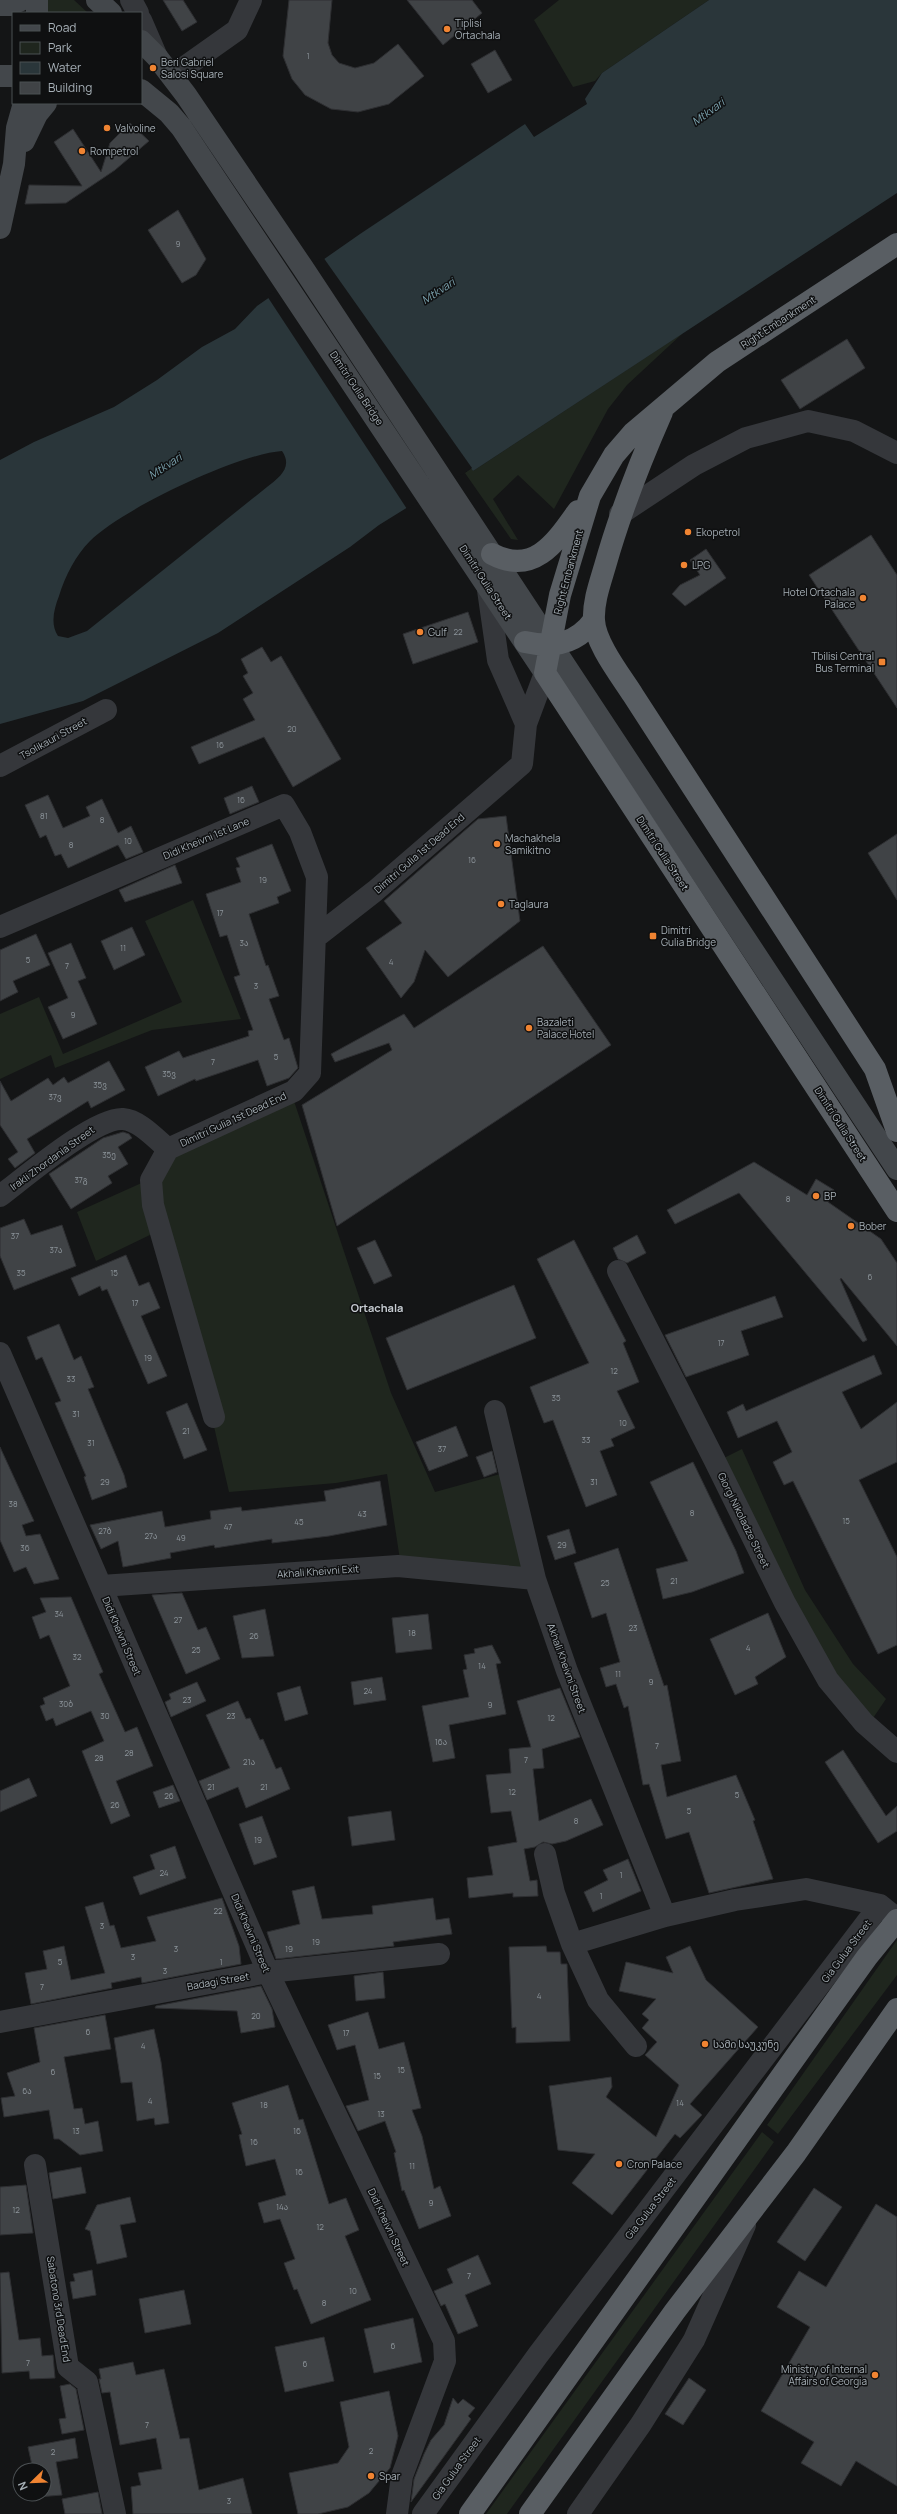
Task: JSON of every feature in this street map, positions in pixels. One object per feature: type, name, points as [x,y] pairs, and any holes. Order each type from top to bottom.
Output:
[{"type":"highway","name":"Right Embankment","points":[[545,673],[560,595],[590,496],[614,454],[633,433],[717,362],[897,244]]},
{"type":"highway","name":"Right Embankment","points":[[594,620],[596,596],[620,514],[664,407]]},
{"type":"highway","points":[[492,554],[510,561],[519,561],[532,559],[544,553],[560,537],[590,496]]},
{"type":"highway","points":[[524,642],[550,645],[568,642],[580,636],[594,620]]},
{"type":"highway","points":[[594,620],[598,636],[611,659],[875,1069],[897,1131]]},
{"type":"highway","name":"Dimitri Gulia Street","points":[[545,673],[897,1210]]},
{"type":"highway","name":"Gia Gulua Street","points":[[470,2514],[867,1956],[897,1919]]},
{"type":"highway","points":[[530,2514],[675,2311],[748,2219],[897,2009]]},
{"type":"main road","points":[[37,0],[37,12]]},
{"type":"main road","points":[[97,0],[110,12]]},
{"type":"main road","points":[[142,42],[172,76],[303,268],[438,491]]},
{"type":"main road","points":[[0,76],[12,76]]},
{"type":"main road","name":"Dimitri Gulia Bridge","points":[[142,92],[181,127],[284,280],[438,491]]},
{"type":"main road","points":[[0,228],[14,164],[17,128],[24,104]]},
{"type":"main road","points":[[14,164],[37,114],[45,104]]},
{"type":"main road","name":"Dimitri Gulia Street","points":[[438,491],[492,554],[550,645],[633,767],[897,1169]]},
{"type":"main road","name":"Dimitri Gulia Street","points":[[438,491],[487,583],[545,673]]},
{"type":"street","points":[[130,0],[137,12]]},
{"type":"street","points":[[172,76],[237,30],[251,0]]},
{"type":"street","points":[[142,22],[157,58]]},
{"type":"street","points":[[620,514],[685,470],[746,438],[808,421],[854,431],[897,453]]},
{"type":"street","points":[[487,583],[498,660],[526,724]]},
{"type":"street","points":[[526,724],[545,673]]},
{"type":"street","name":"Tsolikauri Street","points":[[0,766],[106,710]]},
{"type":"street","name":"Dimitri Gulia 1st Dead End","points":[[214,1417],[153,1205],[151,1180],[168,1149],[294,1091],[310,1073],[316,937],[375,891],[522,764],[526,724]]},
{"type":"street","name":"Didi Kheivni 1st Lane","points":[[0,926],[284,805],[300,832],[317,877],[316,937]]},
{"type":"street","name":"Irakli Zhordania Street","points":[[0,1196],[95,1126],[123,1119],[140,1126],[168,1149]]},
{"type":"street","name":"Giorgi Nikoladze Street","points":[[618,1271],[714,1459],[785,1603],[828,1680],[864,1723],[897,1752]]},
{"type":"street","name":"Didi Kheivni Street","points":[[0,1354],[268,1972],[444,2342],[445,2360],[402,2476],[395,2514]]},
{"type":"street","name":"Akhali Kheivni Street","points":[[495,1411],[535,1579],[567,1671],[665,1916]]},
{"type":"street","name":"Akhali Kheivni Exit","points":[[101,1586],[398,1566],[535,1579]]},
{"type":"street","points":[[545,1854],[554,1893],[572,1944],[598,2000],[636,2046]]},
{"type":"street","points":[[572,1944],[665,1916],[735,1900],[806,1889],[880,1905],[897,1919]]},
{"type":"street","name":"Gia Gulua Street","points":[[423,2514],[538,2355],[880,1905]]},
{"type":"street","name":"Badagi Street","points":[[0,2022],[268,1972],[439,1954]]},
{"type":"street","name":"Sabatono 3rd Dead End","points":[[35,2165],[68,2367],[87,2382],[115,2514]]},
{"type":"street","points":[[578,2514],[694,2340],[748,2219]]},
{"type":"green space","points":[[45,0],[74,0],[87,12],[48,12],[41,8]]},
{"type":"green space","points":[[559,0],[709,0],[602,73],[595,81],[573,87],[534,20]]},
{"type":"green space","points":[[683,333],[627,385],[608,409],[554,509],[518,475],[493,499],[518,540],[511,539],[465,473],[472,468],[473,471]]},
{"type":"green space","points":[[193,900],[241,1019],[152,1030],[55,1068],[51,1055],[0,1079],[0,1014],[39,997],[63,1054],[182,1002],[145,921]]},
{"type":"green space","points":[[293,1098],[391,1393],[435,1492],[504,1473],[524,1569],[400,1560],[387,1474],[336,1483],[229,1492],[158,1182],[174,1154]]},
{"type":"green space","points":[[146,1181],[154,1233],[96,1261],[77,1212]]},
{"type":"green space","points":[[742,1449],[805,1590],[853,1664],[886,1699],[869,1724],[832,1678],[722,1459]]},
{"type":"green space","points":[[897,1940],[897,1975],[778,2134],[767,2125]]},
{"type":"green space","points":[[762,2132],[774,2142],[507,2514],[486,2514]]},
{"type":"water","name":"Mtkvari","points":[[709,0],[897,0],[897,193],[473,471],[471,468],[379,525],[350,547],[218,633],[83,701],[0,724],[0,460],[34,442],[114,407],[157,380],[202,347],[235,329],[257,306],[360,234],[525,124],[534,137],[587,104],[585,99],[602,73]],"holes":[[[282,451],[285,457],[286,467],[276,479],[87,631],[68,638],[58,636],[53,621],[64,581],[80,553],[90,541],[106,528],[153,499],[210,472],[262,454]]]},
{"type":"pier","points":[[323,257],[472,468],[407,509],[267,296]]},
{"type":"building","points":[[163,0],[183,0],[197,22],[182,31]]},
{"type":"building","points":[[289,0],[332,0],[328,43],[332,55],[339,63],[355,68],[374,63],[398,44],[424,76],[389,104],[358,112],[331,109],[305,95],[292,79],[283,56]]},
{"type":"building","name":"Tiplisi Ortachala","points":[[407,0],[472,0],[482,13],[443,45]]},
{"type":"building","points":[[495,50],[512,80],[488,93],[471,64]]},
{"type":"building","points":[[130,123],[149,141],[115,170],[66,203],[25,204],[29,185],[82,186],[54,142],[73,129],[101,172],[110,143]]},
{"type":"building","points":[[178,210],[206,259],[196,275],[182,283],[148,230]]},
{"type":"building","points":[[847,339],[865,368],[800,409],[781,380]]},
{"type":"building","name":"Tbilisi Central Bus Terminal","points":[[871,535],[897,575],[897,708],[809,575]]},
{"type":"building","points":[[706,549],[726,578],[685,606],[672,594],[680,585],[700,575],[690,560]]},
{"type":"building","points":[[468,612],[478,642],[413,664],[403,634]]},
{"type":"building","points":[[262,647],[271,662],[281,656],[341,759],[293,787],[264,737],[199,764],[191,747],[255,720],[243,699],[253,693],[243,676],[248,673],[241,659]]},
{"type":"building","points":[[252,786],[259,802],[230,814],[224,798]]},
{"type":"building","points":[[48,795],[63,828],[90,816],[86,807],[102,799],[118,833],[131,826],[143,852],[126,859],[118,845],[68,868],[61,854],[55,856],[46,835],[40,838],[25,805]]},
{"type":"building","points":[[506,816],[520,921],[448,977],[425,950],[414,982],[401,998],[366,948],[402,923],[384,901],[478,819]]},
{"type":"building","points":[[897,834],[897,900],[868,853]]},
{"type":"building","points":[[272,844],[291,891],[277,897],[279,903],[249,914],[266,966],[268,965],[279,996],[269,999],[284,1040],[289,1038],[298,1068],[289,1078],[267,1086],[258,1060],[196,1081],[195,1079],[158,1096],[145,1067],[179,1051],[183,1058],[249,1036],[248,1031],[253,1030],[234,977],[240,975],[227,935],[220,937],[206,894],[241,882],[236,868],[240,867],[236,858]]},
{"type":"building","points":[[175,865],[182,883],[125,902],[119,890]]},
{"type":"building","points":[[132,927],[145,955],[114,970],[101,941]]},
{"type":"building","points":[[36,934],[50,965],[13,981],[18,992],[0,1001],[0,950]]},
{"type":"building","points":[[71,943],[86,978],[78,981],[97,1024],[63,1039],[48,1007],[68,998],[48,953]]},
{"type":"building","points":[[543,946],[611,1045],[337,1226],[302,1105],[392,1050],[389,1043],[335,1062],[331,1054],[404,1014],[414,1028]]},
{"type":"building","points":[[109,1061],[125,1090],[91,1108],[88,1101],[27,1139],[35,1153],[15,1168],[8,1159],[18,1152],[0,1125],[0,1081],[11,1101],[48,1078],[53,1085],[64,1077],[68,1083]]},
{"type":"building","points":[[123,1132],[129,1134],[132,1138],[118,1147],[128,1164],[108,1176],[112,1183],[71,1209],[49,1174],[103,1138]]},
{"type":"building","points":[[754,1162],[807,1195],[816,1179],[834,1190],[828,1202],[881,1239],[897,1263],[897,1346],[841,1278],[840,1279],[867,1340],[863,1342],[739,1193],[675,1224],[667,1210]]},
{"type":"building","points":[[24,1219],[31,1235],[62,1225],[76,1266],[14,1290],[0,1256],[0,1228]]},
{"type":"building","points":[[637,1235],[646,1253],[627,1263],[618,1259],[613,1248]]},
{"type":"building","points":[[375,1240],[392,1276],[374,1284],[357,1248]]},
{"type":"building","points":[[574,1240],[626,1341],[623,1343],[639,1382],[617,1391],[635,1428],[611,1439],[614,1446],[600,1451],[617,1495],[586,1507],[553,1420],[544,1423],[530,1387],[589,1363],[537,1259]]},
{"type":"building","points":[[126,1255],[139,1286],[149,1282],[160,1308],[141,1316],[167,1376],[148,1384],[107,1289],[102,1291],[100,1286],[79,1296],[71,1278]]},
{"type":"building","points":[[514,1285],[536,1338],[407,1390],[386,1338]]},
{"type":"building","points":[[775,1296],[783,1317],[741,1331],[749,1355],[686,1377],[665,1335]]},
{"type":"building","points":[[59,1324],[74,1360],[81,1356],[94,1387],[88,1389],[124,1475],[127,1487],[92,1500],[84,1477],[86,1476],[55,1403],[61,1401],[42,1357],[36,1360],[27,1337]]},
{"type":"building","points":[[874,1355],[882,1374],[842,1392],[861,1429],[897,1402],[897,1462],[859,1480],[897,1557],[897,1645],[878,1654],[793,1481],[784,1485],[773,1462],[792,1452],[777,1421],[738,1438],[727,1412],[743,1404],[746,1411]]},
{"type":"building","points":[[187,1403],[207,1450],[184,1459],[166,1412]]},
{"type":"building","points":[[456,1426],[468,1456],[429,1471],[416,1442]]},
{"type":"building","points":[[0,1447],[34,1521],[22,1525],[26,1536],[40,1534],[59,1579],[34,1584],[26,1567],[14,1572],[0,1540]]},
{"type":"building","points":[[492,1451],[497,1472],[484,1477],[476,1457]]},
{"type":"building","points":[[693,1462],[736,1551],[744,1573],[692,1592],[663,1599],[656,1569],[688,1561],[650,1482]]},
{"type":"building","points":[[380,1481],[387,1525],[329,1536],[272,1543],[272,1539],[215,1548],[214,1545],[170,1553],[171,1558],[123,1567],[118,1541],[101,1549],[90,1525],[162,1511],[165,1527],[211,1519],[210,1511],[241,1507],[242,1511],[326,1501],[324,1491]]},
{"type":"building","points":[[569,1529],[576,1553],[555,1560],[547,1536]]},
{"type":"building","points":[[618,1548],[664,1686],[667,1685],[681,1761],[661,1765],[667,1797],[736,1775],[755,1820],[753,1821],[773,1879],[709,1893],[689,1832],[666,1839],[649,1784],[643,1785],[628,1706],[624,1708],[616,1684],[606,1687],[600,1668],[620,1662],[606,1613],[592,1618],[574,1563]]},
{"type":"building","points":[[182,1593],[198,1630],[206,1627],[220,1659],[186,1674],[152,1595]]},
{"type":"building","points":[[71,1597],[103,1672],[99,1674],[125,1732],[137,1727],[153,1766],[116,1781],[130,1816],[111,1824],[82,1751],[104,1741],[91,1711],[56,1726],[53,1718],[46,1721],[40,1706],[45,1704],[43,1698],[70,1686],[49,1635],[40,1639],[32,1617],[46,1612],[40,1598]]},
{"type":"building","points":[[265,1609],[274,1656],[242,1658],[233,1616]]},
{"type":"building","points":[[768,1613],[786,1657],[755,1677],[758,1684],[735,1695],[710,1639]]},
{"type":"building","points":[[428,1614],[432,1649],[396,1653],[392,1618]]},
{"type":"building","points":[[492,1645],[501,1663],[496,1664],[506,1714],[449,1725],[455,1758],[433,1762],[422,1706],[469,1697],[463,1670],[467,1669],[464,1655],[475,1653],[474,1649]]},
{"type":"building","points":[[382,1677],[386,1700],[354,1705],[351,1682]]},
{"type":"building","points":[[197,1682],[206,1701],[171,1717],[165,1702],[171,1699],[169,1694]]},
{"type":"building","points":[[300,1686],[308,1714],[285,1721],[277,1693]]},
{"type":"building","points":[[560,1688],[580,1737],[542,1749],[544,1768],[533,1769],[539,1821],[591,1799],[603,1825],[566,1841],[552,1844],[543,1842],[535,1847],[524,1849],[530,1881],[537,1880],[538,1896],[513,1897],[513,1893],[469,1898],[467,1878],[493,1875],[488,1847],[517,1842],[511,1811],[491,1813],[486,1775],[511,1773],[509,1749],[531,1747],[517,1701]]},
{"type":"building","points":[[238,1701],[246,1719],[250,1718],[260,1740],[263,1739],[276,1769],[281,1767],[290,1789],[246,1808],[238,1787],[207,1800],[199,1781],[230,1768],[206,1715]]},
{"type":"building","points":[[843,1750],[886,1816],[897,1806],[897,1831],[878,1843],[825,1762]]},
{"type":"building","points":[[29,1778],[37,1796],[0,1812],[0,1791]]},
{"type":"building","points":[[173,1785],[180,1801],[159,1808],[153,1792]]},
{"type":"building","points":[[391,1811],[395,1840],[352,1846],[348,1817]]},
{"type":"building","points":[[262,1816],[277,1857],[254,1865],[239,1824]]},
{"type":"building","points":[[175,1846],[186,1878],[140,1895],[133,1877],[155,1869],[150,1855]]},
{"type":"building","points":[[628,1859],[641,1891],[593,1912],[584,1892],[608,1880],[603,1870]]},
{"type":"building","points":[[314,1886],[322,1919],[373,1914],[372,1906],[433,1898],[436,1920],[449,1918],[452,1934],[393,1942],[394,1946],[276,1959],[267,1932],[300,1924],[292,1891]]},
{"type":"building","points":[[222,1898],[239,1946],[241,1964],[142,1983],[141,1977],[111,1983],[112,1988],[31,2004],[25,1973],[47,1969],[43,1951],[64,1946],[71,1980],[105,1973],[85,1907],[103,1902],[110,1926],[114,1925],[121,1948],[156,1941],[147,1917]]},
{"type":"building","points":[[546,1946],[547,1952],[560,1952],[561,1964],[567,1964],[570,2041],[516,2043],[516,2027],[512,2028],[509,1947]]},
{"type":"building","points":[[690,1946],[706,1980],[758,2027],[690,2104],[702,2115],[680,2138],[675,2134],[612,2215],[572,2183],[595,2154],[558,2150],[549,2086],[611,2077],[612,2087],[606,2097],[656,2137],[679,2085],[645,2055],[657,2042],[642,2028],[649,2020],[642,2014],[656,1999],[619,1991],[626,1962],[673,1973],[666,1957]]},
{"type":"building","points":[[383,1972],[385,1998],[356,2001],[354,1976]]},
{"type":"building","points":[[261,1986],[272,2009],[275,2027],[241,2033],[237,2011],[155,2008],[156,2006]]},
{"type":"building","points":[[368,2012],[379,2049],[404,2042],[421,2108],[412,2110],[422,2136],[434,2189],[440,2186],[451,2216],[419,2229],[404,2190],[402,2191],[394,2153],[396,2152],[385,2121],[358,2131],[346,2106],[369,2100],[355,2045],[337,2050],[328,2025]]},
{"type":"building","points":[[105,2015],[111,2049],[64,2057],[74,2109],[82,2108],[85,2124],[98,2121],[103,2151],[80,2155],[59,2139],[54,2139],[49,2110],[4,2117],[1,2098],[15,2096],[7,2073],[40,2062],[34,2028]]},
{"type":"building","points":[[154,2029],[161,2062],[169,2123],[155,2125],[154,2118],[137,2121],[132,2082],[121,2083],[114,2038]]},
{"type":"building","points":[[288,2085],[299,2120],[303,2119],[329,2204],[346,2198],[359,2230],[345,2236],[371,2300],[311,2324],[297,2289],[294,2290],[284,2263],[295,2259],[280,2219],[264,2223],[258,2203],[286,2195],[275,2159],[246,2166],[239,2135],[242,2134],[232,2103]]},
{"type":"building","points":[[81,2167],[86,2193],[53,2199],[49,2173]]},
{"type":"building","points":[[26,2185],[33,2233],[0,2235],[0,2187]]},
{"type":"building","points":[[814,2188],[842,2207],[805,2261],[777,2242]]},
{"type":"building","points":[[130,2197],[136,2222],[120,2225],[127,2257],[97,2264],[90,2231],[85,2229],[97,2205]]},
{"type":"building","points":[[876,2204],[897,2217],[897,2486],[856,2461],[841,2486],[801,2463],[814,2442],[761,2411],[810,2327],[777,2307],[799,2271],[826,2287]]},
{"type":"building","points":[[478,2255],[491,2284],[465,2295],[478,2326],[458,2334],[445,2304],[441,2306],[434,2291],[453,2283],[447,2269]]},
{"type":"building","points":[[92,2270],[96,2295],[73,2299],[70,2282],[75,2281],[73,2274]]},
{"type":"building","points":[[9,2272],[19,2340],[40,2338],[42,2356],[53,2355],[55,2378],[30,2379],[29,2371],[2,2373],[0,2273]]},
{"type":"building","points":[[184,2290],[191,2324],[145,2333],[139,2299]]},
{"type":"building","points":[[413,2318],[422,2362],[374,2373],[364,2329]]},
{"type":"building","points":[[324,2337],[334,2381],[285,2392],[275,2347]]},
{"type":"building","points":[[133,2362],[136,2375],[164,2369],[180,2439],[189,2438],[199,2490],[243,2478],[252,2514],[133,2514],[131,2487],[141,2485],[138,2473],[162,2469],[156,2438],[120,2445],[110,2392],[102,2393],[99,2379],[101,2379],[99,2369]]},
{"type":"building","points":[[689,2378],[706,2390],[683,2425],[665,2414]]},
{"type":"building","points":[[70,2384],[76,2389],[84,2430],[62,2434],[59,2419],[66,2418],[60,2386]]},
{"type":"building","points":[[389,2391],[398,2436],[390,2468],[369,2493],[348,2507],[318,2514],[298,2514],[289,2473],[338,2463],[349,2447],[340,2402]]},
{"type":"building","points":[[453,2398],[458,2404],[463,2399],[475,2408],[468,2416],[471,2419],[411,2502],[414,2479],[424,2454],[431,2440],[444,2425]]},
{"type":"building","points":[[75,2438],[78,2458],[56,2462],[62,2495],[52,2496],[52,2462],[31,2462],[28,2447]]},
{"type":"building","points":[[98,2492],[102,2514],[65,2514],[62,2499]]},
{"type":"place","name":"Tiplisi Ortachala","points":[[447,29]]},
{"type":"place","name":"Beri Gabriel Salosi Square","points":[[153,68]]},
{"type":"place","name":"Valvoline","points":[[107,128]]},
{"type":"place","name":"Rompetrol","points":[[82,151]]},
{"type":"place","name":"Ekopetrol","points":[[688,532]]},
{"type":"place","name":"LPG","points":[[684,565]]},
{"type":"place","name":"Hotel Ortachala Palace","points":[[863,598]]},
{"type":"place","name":"Gulf","points":[[420,632]]},
{"type":"place","name":"Tbilisi Central Bus Terminal","points":[[882,662]]},
{"type":"place","name":"Machakhela Samikitno","points":[[497,844]]},
{"type":"place","name":"Taglaura","points":[[501,904]]},
{"type":"place","name":"Dimitri Gulia Bridge","points":[[653,936]]},
{"type":"place","name":"Bazaleti Palace Hotel","points":[[529,1028]]},
{"type":"place","name":"BP","points":[[816,1196]]},
{"type":"place","name":"Bober","points":[[851,1226]]},
{"type":"place","name":"სამი საუკუნე","points":[[705,2044]]},
{"type":"place","name":"Cron Palace","points":[[619,2164]]},
{"type":"place","name":"Ministry of Internal Affairs of Georgia","points":[[875,2375]]},
{"type":"place","name":"Spar","points":[[371,2476]]},
{"type":"district","name":"Ortachala","points":[[377,1308]]}]
